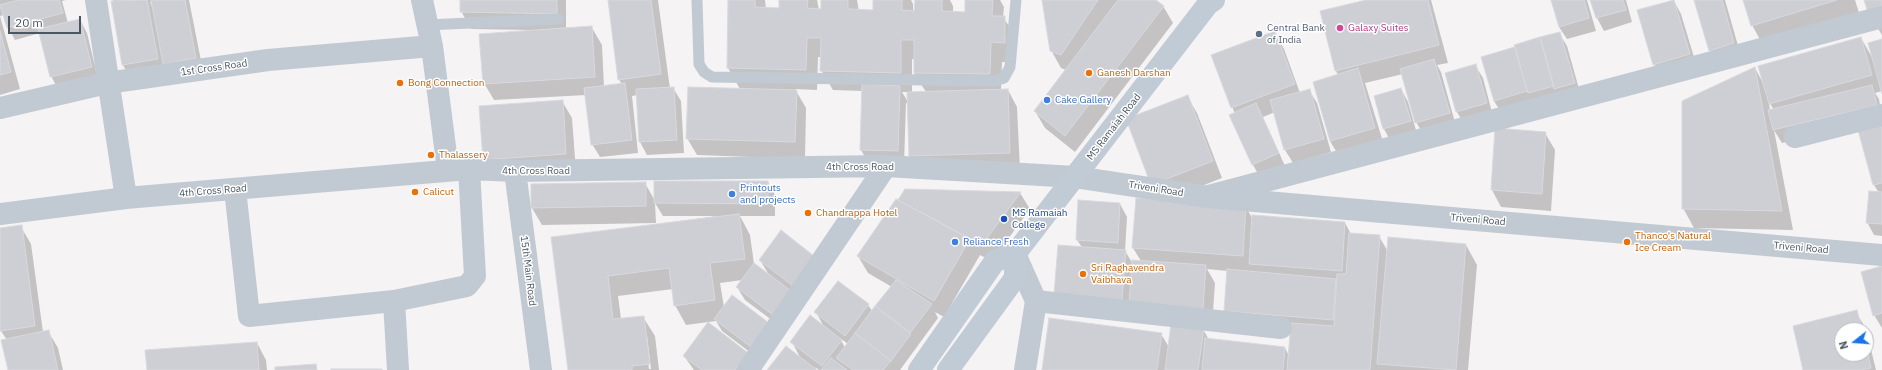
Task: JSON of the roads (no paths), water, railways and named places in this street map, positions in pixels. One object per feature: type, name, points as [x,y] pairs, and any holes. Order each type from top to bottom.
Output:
[{"type":"main road","name":"MS Ramaiah Road","points":[[1015,254],[1209,1]]},
{"type":"main road","points":[[919,370],[995,261],[1015,254],[1015,278],[948,370]]},
{"type":"street","points":[[96,0],[107,83],[126,198]]},
{"type":"street","points":[[235,189],[249,316],[394,301],[467,286],[475,276],[459,169],[422,0]]},
{"type":"street","points":[[1208,197],[1882,17]]},
{"type":"street","name":"1st Cross Road","points":[[0,108],[107,83],[268,60],[432,46]]},
{"type":"street","points":[[1795,137],[1882,115]]},
{"type":"street","points":[[748,370],[886,166]]},
{"type":"street","name":"4th Cross Road","points":[[0,214],[126,198],[459,169],[515,172],[886,166],[1075,177]]},
{"type":"street","name":"15th Main Road","points":[[515,172],[541,370]]},
{"type":"street","name":"Triveni Road","points":[[1075,177],[1208,197],[1882,255]]},
{"type":"street","points":[[1015,254],[1036,301],[1024,370]]},
{"type":"street","points":[[394,301],[398,370]]},
{"type":"street","points":[[1036,301],[1281,328]]},
{"type":"lane","points":[[698,0],[699,64],[704,72],[712,77],[1001,80],[1007,75],[1011,61],[1016,0]]},
{"type":"lane","points":[[427,25],[558,19]]},
{"type":"place","name":"Galaxy Suites","points":[[1340,28]]},
{"type":"place","name":"Central Bank of India","points":[[1259,34]]},
{"type":"place","name":"Ganesh Darshan","points":[[1089,73]]},
{"type":"place","name":"Bong Connection","points":[[400,83]]},
{"type":"place","name":"Cake Gallery","points":[[1047,100]]},
{"type":"place","name":"Thalassery","points":[[431,155]]},
{"type":"place","name":"Calicut","points":[[415,192]]},
{"type":"place","name":"Printouts and projects","points":[[732,194]]},
{"type":"place","name":"Chandrappa Hotel","points":[[808,213]]},
{"type":"place","name":"MS Ramaiah College","points":[[1004,219]]},
{"type":"place","name":"Reliance Fresh","points":[[955,242]]},
{"type":"place","name":"Thanco's Natural Ice Cream","points":[[1627,242]]},
{"type":"place","name":"Sri Raghavendra Vaibhava","points":[[1083,274]]}]
